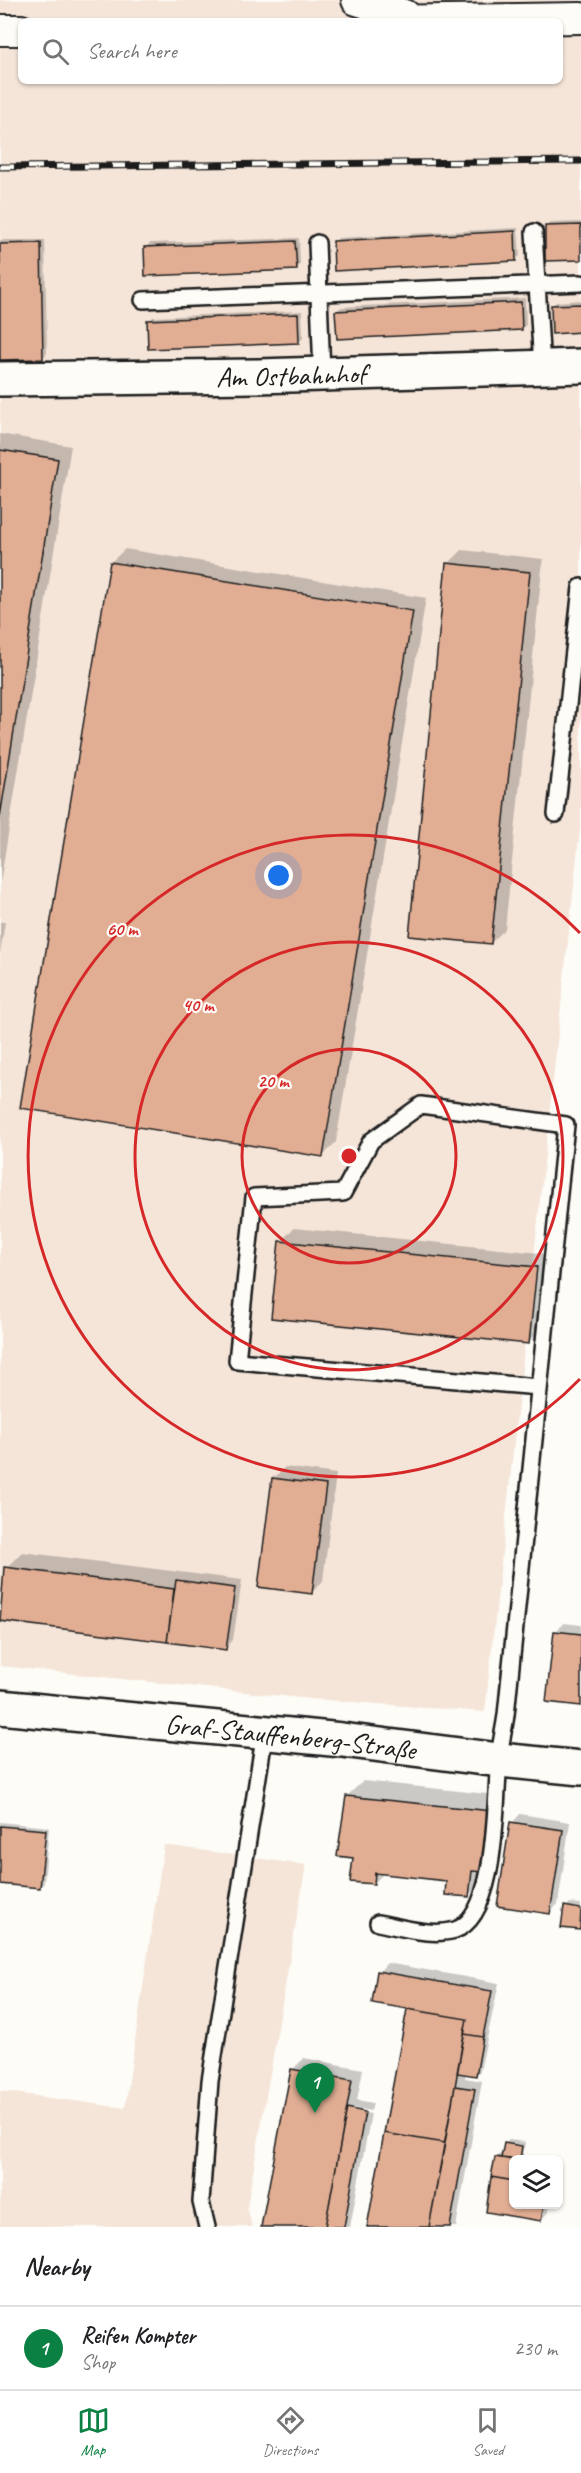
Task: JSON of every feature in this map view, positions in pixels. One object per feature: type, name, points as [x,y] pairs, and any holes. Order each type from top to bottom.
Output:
[{"type":"main road","name":"Am Ostbahnhof","points":[[0,379],[322,374],[581,366]]},
{"type":"main road","name":"Graf-Stauffenberg-Straße","points":[[0,1707],[265,1732],[581,1768]]},
{"type":"street","points":[[357,0],[413,18]]},
{"type":"street","points":[[431,18],[484,9],[581,18]]},
{"type":"street","points":[[0,30],[18,30]]},
{"type":"lane","points":[[534,232],[542,368]]},
{"type":"lane","points":[[317,243],[322,374]]},
{"type":"lane","points":[[143,300],[581,283]]},
{"type":"lane","points":[[556,814],[581,587]]},
{"type":"lane","points":[[378,1923],[430,1932],[454,1930],[466,1925],[486,1888],[492,1848],[498,1760],[506,1715],[566,1125],[421,1105],[371,1141],[343,1193],[254,1197],[237,1361],[539,1387]]},
{"type":"lane","points":[[207,2227],[201,2202],[210,2081],[265,1732]]},
{"type":"shaded area","points":[[0,0],[581,0],[581,820],[485,1712],[310,1699],[0,1666]]},
{"type":"shaded area","points":[[164,1845],[306,1865],[247,2207],[252,2227],[0,2227],[0,2091],[125,2108]]},
{"type":"building","points":[[581,225],[581,260],[545,261],[545,226]]},
{"type":"building","points":[[515,231],[516,261],[334,271],[333,241]]},
{"type":"building","points":[[295,241],[297,270],[145,276],[144,247]]},
{"type":"building","points":[[41,243],[43,359],[0,360],[0,244]]},
{"type":"building","points":[[521,302],[522,330],[337,339],[335,311]]},
{"type":"building","points":[[581,304],[581,332],[552,334],[551,305]]},
{"type":"building","points":[[298,314],[299,343],[148,349],[147,320]]},
{"type":"building","points":[[0,450],[58,459],[0,817]]},
{"type":"building","points":[[110,562],[413,611],[323,1157],[20,1108]]},
{"type":"building","points":[[446,563],[530,572],[491,944],[409,936]]},
{"type":"building","points":[[279,1241],[537,1267],[529,1344],[271,1318]]},
{"type":"building","points":[[272,1478],[326,1485],[312,1594],[258,1587]]},
{"type":"building","points":[[4,1567],[174,1589],[167,1642],[0,1621]]},
{"type":"building","points":[[176,1580],[235,1588],[226,1650],[167,1642]]},
{"type":"building","points":[[554,1631],[581,1634],[581,1706],[546,1702]]},
{"type":"building","points":[[346,1796],[492,1811],[485,1872],[472,1871],[469,1897],[445,1895],[446,1881],[375,1873],[374,1884],[350,1882],[353,1858],[337,1856]]},
{"type":"building","points":[[510,1822],[563,1830],[550,1914],[497,1906]]},
{"type":"building","points":[[0,1826],[46,1830],[40,1888],[0,1884]]},
{"type":"building","points":[[564,1906],[581,1909],[580,1930],[561,1928]]},
{"type":"building","points":[[377,1971],[492,1991],[483,2037],[464,2034],[467,2019],[372,2003]]},
{"type":"building","points":[[407,2009],[467,2019],[445,2143],[384,2133]]},
{"type":"building","points":[[464,2034],[483,2037],[476,2076],[457,2073]]},
{"type":"building","points":[[291,2069],[352,2080],[325,2227],[261,2227]]},
{"type":"building","points":[[455,2086],[475,2089],[450,2227],[429,2227]]},
{"type":"building","points":[[347,2108],[365,2112],[344,2227],[325,2227]]},
{"type":"building","points":[[384,2133],[445,2143],[429,2227],[367,2227]]},
{"type":"building","points":[[504,2143],[522,2146],[521,2155],[509,2155],[509,2159],[501,2158]]},
{"type":"building","points":[[495,2157],[509,2159],[509,2180],[491,2177]]},
{"type":"building","points":[[491,2177],[509,2180],[509,2209],[543,2209],[541,2221],[486,2212]]},
{"type":"railway","points":[[0,167],[581,161]]},
{"type":"place","name":"Reifen Kompter","points":[[315,2113]]}]
